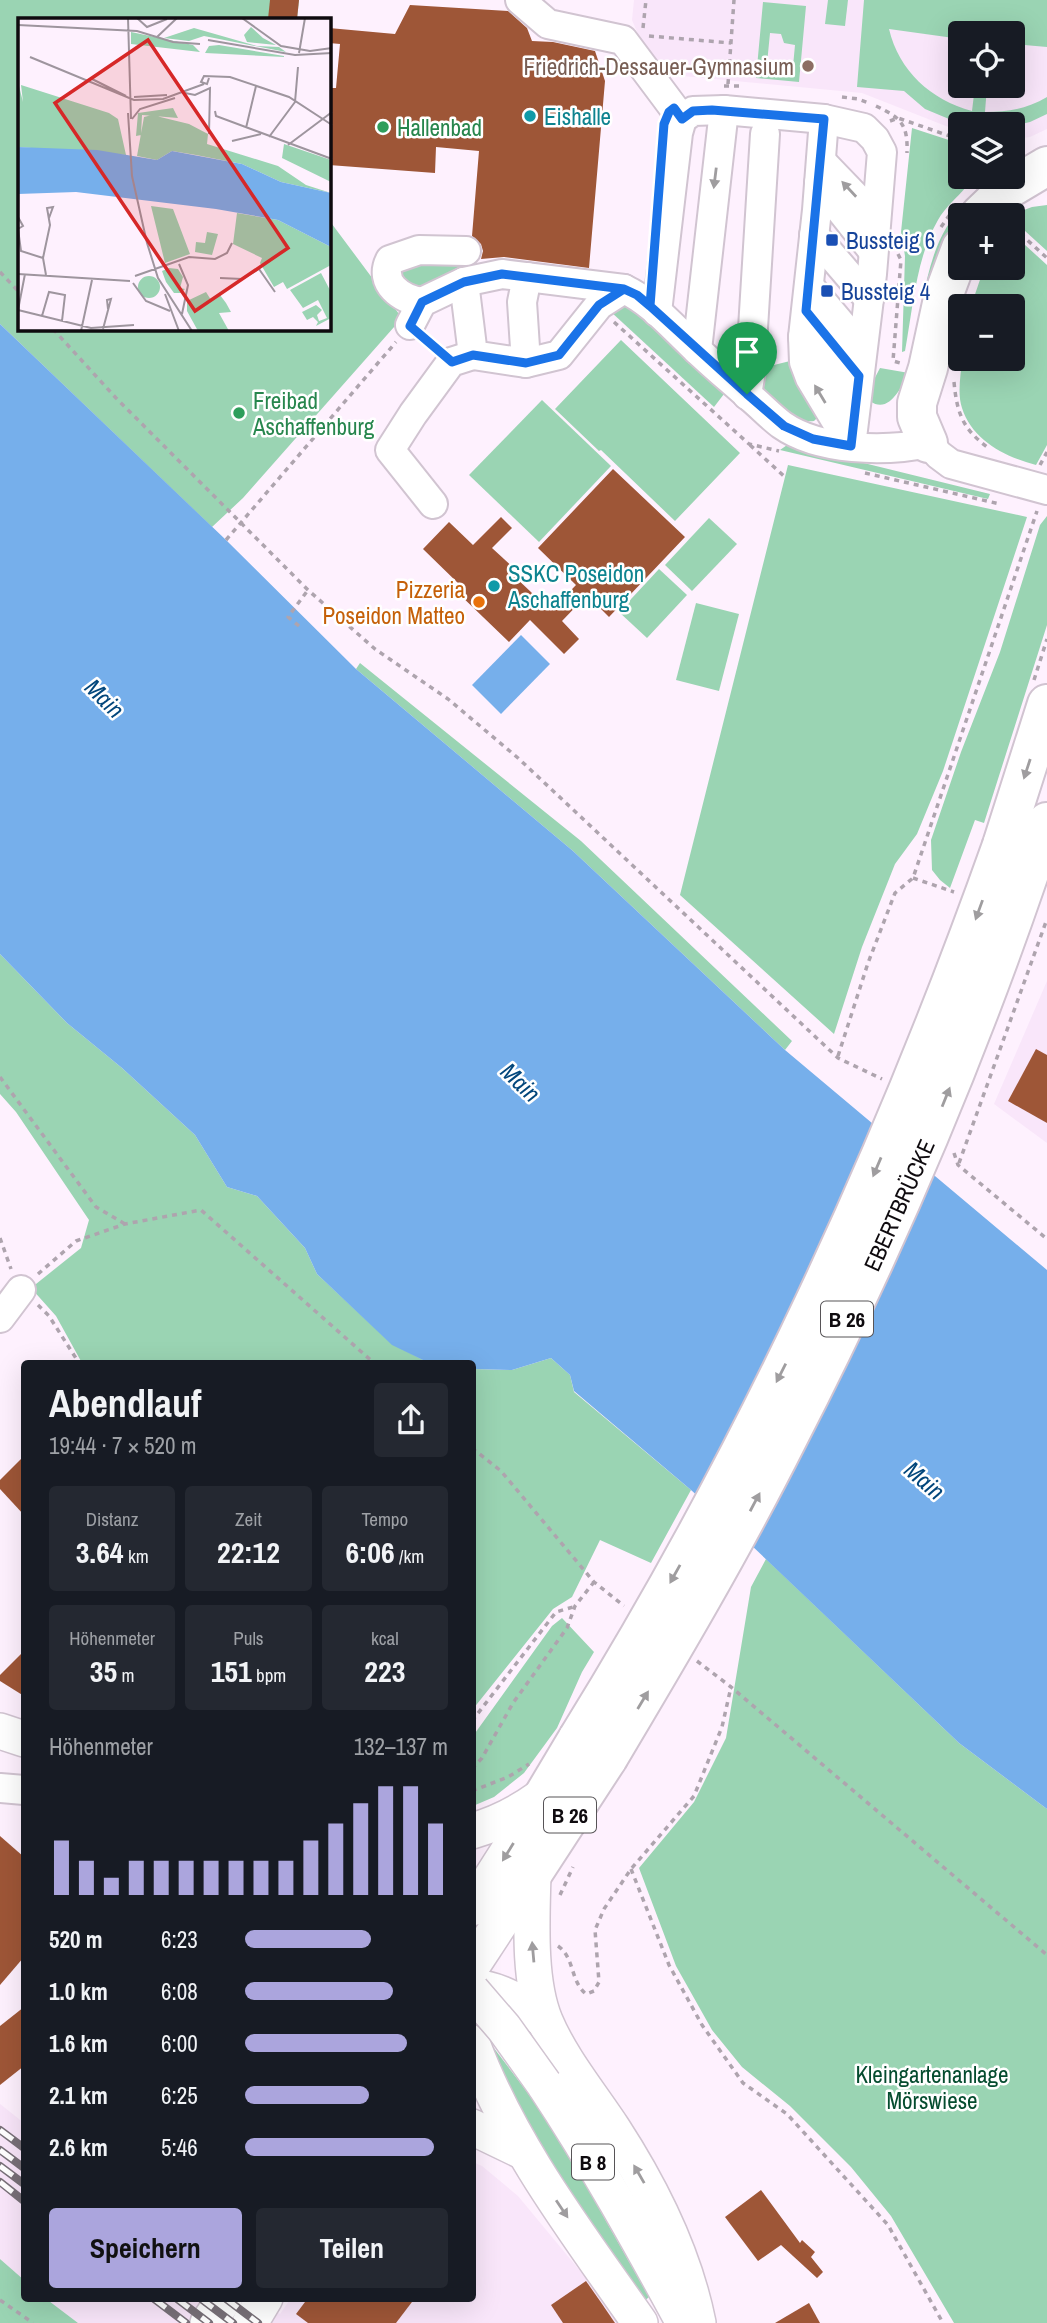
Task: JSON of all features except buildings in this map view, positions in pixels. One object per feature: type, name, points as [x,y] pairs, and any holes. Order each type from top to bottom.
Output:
[{"type":"highway","points":[[992,203],[1005,191],[1038,178]]},
{"type":"highway","points":[[928,443],[917,417],[917,403],[949,280]]},
{"type":"highway","name":"B 26","points":[[1028,841],[1047,704]]},
{"type":"highway","name":"EBERTBRÜCKE","points":[[593,1748],[626,1659],[715,1503],[829,1274],[920,1063],[1028,841]]},
{"type":"highway","name":"B 26","points":[[539,1778],[593,1748]]},
{"type":"highway","name":"B 26","points":[[545,1887],[593,1748]]},
{"type":"main road","points":[[476,1830],[522,1811],[539,1778]]},
{"type":"main road","points":[[476,1900],[539,1778]]},
{"type":"main road","points":[[476,1969],[545,1887]]},
{"type":"main road","points":[[545,1887],[532,1943],[544,2020],[615,2133],[671,2234],[682,2260],[698,2323]]},
{"type":"main road","points":[[476,1973],[544,2020]]},
{"type":"main road","name":"B 8","points":[[476,1975],[504,2028],[572,2126],[684,2323]]},
{"type":"main road","points":[[476,2052],[501,2109],[524,2152],[640,2323]]},
{"type":"main road","points":[[476,2129],[524,2152]]},
{"type":"main road","points":[[208,2323],[222,2302]]},
{"type":"main road","points":[[250,2323],[263,2302]]},
{"type":"street","points":[[520,0],[548,24],[623,40],[682,119]]},
{"type":"street","points":[[697,350],[723,94]]},
{"type":"street","points":[[657,312],[668,199],[682,119],[723,94],[828,107],[864,128],[875,139],[882,152],[876,218],[875,279],[860,362],[851,446]]},
{"type":"street","points":[[828,107],[804,362],[810,378],[851,446]]},
{"type":"street","points":[[747,394],[765,134]]},
{"type":"street","points":[[813,248],[876,218]]},
{"type":"street","points":[[813,248],[875,279]]},
{"type":"street","points":[[813,248],[875,279]]},
{"type":"street","points":[[813,248],[860,362]]},
{"type":"street","points":[[813,248],[855,405]]},
{"type":"street","points":[[466,251],[419,250],[390,260],[386,268],[388,281],[397,292],[409,300],[416,314],[464,282],[502,274],[624,289],[637,295],[657,312],[784,426],[813,439],[878,450],[928,443],[951,464],[1041,490]]},
{"type":"street","points":[[526,363],[522,302],[527,277]]},
{"type":"street","points":[[464,282],[473,355]]},
{"type":"street","points":[[433,505],[390,450],[452,362],[473,355],[526,363],[559,355],[599,305],[624,289]]},
{"type":"street","points":[[0,1318],[21,1290]]},
{"type":"street","points":[[0,1788],[21,1790]]},
{"type":"path","points":[[723,94],[734,0]]},
{"type":"path","points":[[642,35],[731,43]]},
{"type":"path","points":[[723,94],[741,86]]},
{"type":"path","points":[[828,107],[858,99],[898,118],[948,135]]},
{"type":"path","points":[[864,128],[898,118]]},
{"type":"path","points":[[898,118],[908,137],[907,158]]},
{"type":"path","points":[[1025,238],[1047,257]]},
{"type":"path","points":[[875,279],[901,260],[894,360]]},
{"type":"path","points":[[0,272],[18,291]]},
{"type":"path","points":[[226,540],[416,314]]},
{"type":"path","points":[[55,331],[116,398],[308,590],[375,649],[448,699],[518,758],[838,1058],[885,1080]]},
{"type":"path","points":[[954,374],[957,408],[967,430],[996,453]]},
{"type":"path","points":[[749,444],[786,478]]},
{"type":"path","points":[[838,1058],[867,963],[895,893],[913,878],[1047,471]]},
{"type":"path","points":[[299,626],[288,617],[308,590]]},
{"type":"path","points":[[958,1165],[1047,919]]},
{"type":"path","points":[[0,1077],[96,1207],[125,1224]]},
{"type":"path","points":[[954,1152],[958,1165],[1047,1238]]},
{"type":"path","points":[[21,1290],[76,1241],[125,1224],[201,1210],[371,1360]]},
{"type":"path","points":[[0,1238],[21,1290],[49,1316],[77,1360]]},
{"type":"path","points":[[476,1451],[501,1471],[594,1583],[625,1607]]},
{"type":"path","points":[[476,1765],[513,1703],[567,1628],[575,1606],[594,1583]]},
{"type":"path","points":[[476,1716],[556,1612],[575,1606]]},
{"type":"path","points":[[689,1655],[731,1687],[1047,1955]]},
{"type":"path","points":[[551,1945],[566,1952],[580,1989],[586,1994],[594,1991],[599,1982],[595,1930],[615,1891],[631,1869],[694,1796],[722,1727],[731,1687]]},
{"type":"path","points":[[476,1789],[508,1777],[539,1778]]},
{"type":"path","points":[[545,1887],[575,1864]]},
{"type":"path","points":[[631,1869],[669,1965],[702,2025],[743,2083],[787,2114],[888,2225],[943,2323]]},
{"type":"path","points":[[0,2300],[33,2323]]},
{"type":"shaded area","name":"Friedrich-Dessauer-Gymnasium","points":[[634,0],[1047,0],[1047,129],[1025,138],[1025,112],[948,112],[948,127],[862,93],[662,74],[648,58],[632,20]]},
{"type":"shaded area","points":[[1047,981],[1047,1143],[994,1104]]},
{"type":"shaded area","points":[[0,2104],[21,2121],[21,2277],[0,2259]]},
{"type":"shaded area","points":[[476,2163],[518,2196],[620,2323],[78,2323],[50,2302],[264,2302],[280,2314],[288,2302],[476,2302]]},
{"type":"green space","points":[[0,0],[299,0],[297,18],[18,18],[18,331],[331,331],[331,223],[402,318],[243,498],[212,527],[0,324]]},
{"type":"green space","points":[[828,0],[848,0],[845,26],[825,24]]},
{"type":"green space","points":[[864,0],[1047,0],[1047,47],[1025,45],[1025,21],[948,21],[948,37],[889,29],[900,58],[919,82],[943,99],[972,111],[974,98],[986,98],[985,112],[948,112],[948,119],[925,109],[904,91],[857,87]]},
{"type":"green space","points":[[763,2],[806,6],[799,82],[756,78]],"holes":[[[770,33],[781,34],[784,43],[795,45],[792,77],[766,74]]]},
{"type":"green space","points":[[1047,97],[1047,114],[1025,123],[1025,112],[985,112],[1017,109]]},
{"type":"green space","points":[[912,128],[948,140],[948,189],[964,189],[951,203],[948,203],[925,250],[905,351],[902,352],[905,256],[901,232]]},
{"type":"green space","points":[[1047,205],[1047,251],[1025,231],[1025,210]]},
{"type":"green space","points":[[948,226],[948,253],[914,351],[924,292]]},
{"type":"green space","points":[[1025,245],[1047,265],[1047,445],[1036,465],[991,446],[973,429],[962,408],[961,371],[1025,371],[1025,294],[975,294],[980,280],[1025,280]]},
{"type":"green space","points":[[471,259],[470,273],[421,299],[394,270],[398,264]]},
{"type":"green space","points":[[632,302],[724,389],[724,394],[714,407],[610,311]]},
{"type":"green space","points":[[621,340],[740,453],[675,521],[555,409]]},
{"type":"green space","points":[[798,359],[819,416],[814,421],[789,417],[781,412],[768,401],[760,386],[762,368]]},
{"type":"green space","points":[[880,368],[909,373],[894,398],[889,402],[877,404],[870,401],[868,391]]},
{"type":"green space","points":[[542,400],[611,466],[539,542],[469,475]]},
{"type":"green space","points":[[790,443],[990,494],[988,499],[780,450]]},
{"type":"green space","points":[[788,465],[1027,517],[943,771],[917,834],[895,864],[862,947],[834,1034],[680,895]]},
{"type":"green space","points":[[1047,516],[1047,625],[984,823],[975,820],[950,888],[932,870],[931,840],[961,752],[1000,652],[1040,525]]},
{"type":"green space","points":[[709,518],[737,544],[692,591],[665,565]]},
{"type":"green space","points":[[659,569],[687,595],[647,638],[619,612]]},
{"type":"green space","points":[[696,603],[739,614],[719,691],[676,680]]},
{"type":"green space","points":[[360,663],[581,841],[792,1041],[785,1050],[573,851],[356,669]]},
{"type":"green space","points":[[0,954],[67,1023],[122,1068],[195,1135],[227,1187],[257,1196],[305,1248],[317,1274],[392,1344],[423,1360],[80,1360],[56,1316],[31,1288],[81,1248],[89,1220],[16,1112],[0,1094]]},
{"type":"green space","points":[[551,1358],[570,1375],[574,1392],[691,1490],[651,1563],[600,1540],[572,1597],[553,1609],[476,1705],[476,1369],[512,1370]]},
{"type":"green space","name":"Kleingartenanlage Mörswiese","points":[[766,1559],[959,1743],[1047,1809],[1047,2323],[954,2323],[891,2216],[851,2167],[790,2106],[742,2067],[712,2030],[676,1966],[639,1868],[694,1802],[726,1738],[751,1587]]},
{"type":"green space","points":[[562,1618],[594,1652],[557,1728],[524,1773],[494,1797],[476,1805],[476,1732],[552,1626]]},
{"type":"green space","points":[[487,2039],[534,2101],[588,2189],[649,2297],[640,2305],[523,2127]]},
{"type":"green space","points":[[0,2259],[21,2277],[21,2302],[50,2302],[78,2323],[0,2323]]},
{"type":"water","name":"Main","points":[[0,324],[226,540],[356,669],[573,851],[785,1050],[1047,1270],[1047,1809],[959,1743],[749,1543],[574,1391],[570,1375],[551,1358],[512,1370],[476,1369],[476,1360],[423,1360],[392,1345],[317,1274],[305,1248],[257,1196],[227,1187],[195,1135],[122,1068],[67,1023],[0,954]]},
{"type":"water","points":[[521,635],[550,664],[501,714],[472,685]]},
{"type":"railway","points":[[0,2130],[21,2146]]},
{"type":"railway","points":[[0,2150],[21,2166]]},
{"type":"railway","points":[[0,2166],[21,2182]]},
{"type":"railway","points":[[0,2182],[21,2199]]},
{"type":"railway","points":[[158,2302],[186,2323]]},
{"type":"railway","points":[[181,2302],[209,2323]]},
{"type":"railway","points":[[205,2302],[233,2323]]},
{"type":"railway","points":[[230,2302],[258,2323]]},
{"type":"place","name":"Friedrich-Dessauer-Gymnasium","points":[[808,66]]},
{"type":"place","name":"Eishalle","points":[[530,116]]},
{"type":"place","name":"Hallenbad","points":[[383,127]]},
{"type":"place","name":"Bussteig 6","points":[[832,240]]},
{"type":"place","name":"Bussteig 4","points":[[827,291]]},
{"type":"place","name":"Freibad Aschaffenburg","points":[[239,413]]},
{"type":"place","name":"SSKC Poseidon Aschaffenburg","points":[[494,586]]},
{"type":"place","name":"Pizzeria Poseidon Matteo","points":[[479,602]]},
{"type":"route","points":[[747,394],[650,306],[624,289],[599,305],[559,355],[526,363],[473,355],[452,362],[410,326],[422,302],[464,282],[502,274],[624,289],[637,295],[650,306],[664,124],[669,112],[674,108],[682,119],[693,111],[712,110],[824,119],[806,311],[859,376],[851,446],[813,439],[784,426],[747,394]]}]
